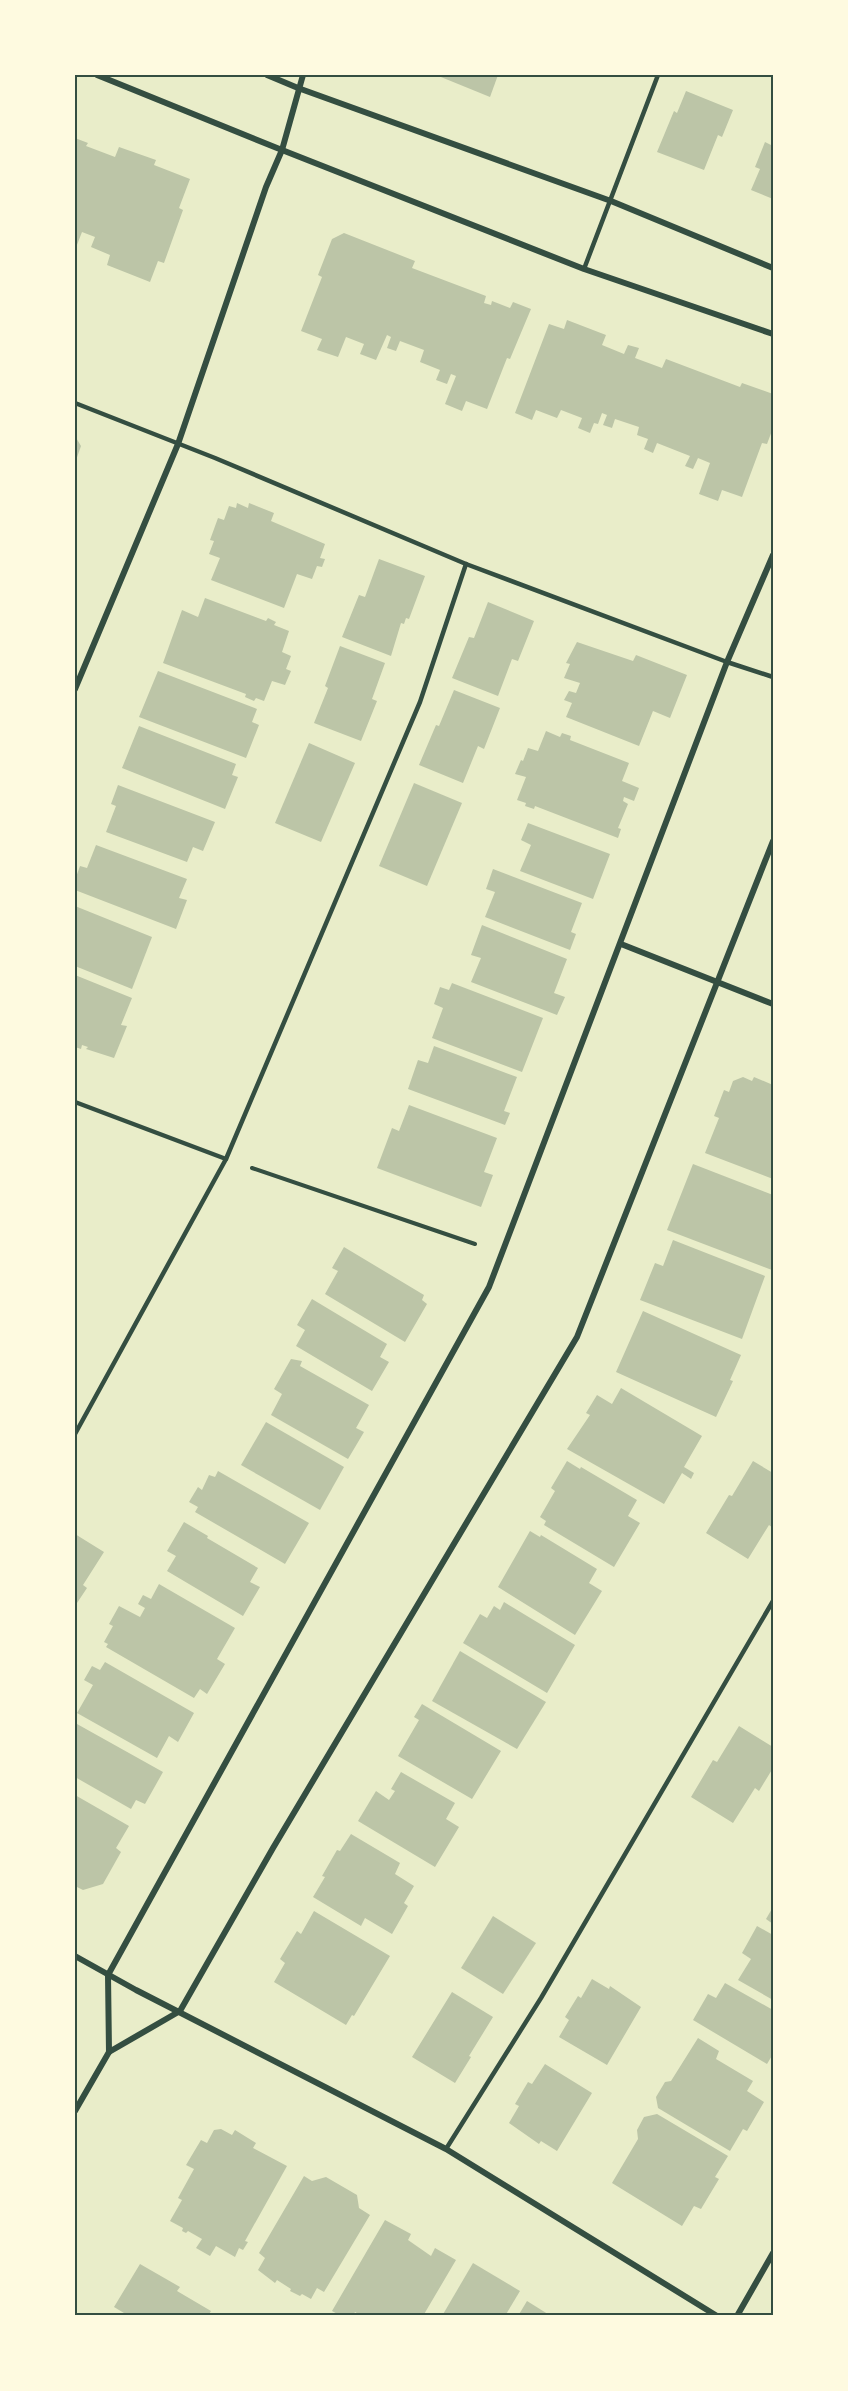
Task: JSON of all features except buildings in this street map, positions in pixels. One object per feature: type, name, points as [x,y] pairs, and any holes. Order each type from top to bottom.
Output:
[{"type":"street","points":[[97,75],[584,268],[773,334]]},
{"type":"street","points":[[267,75],[611,201],[773,268]]},
{"type":"street","points":[[75,689],[178,444],[282,150],[303,75]]},
{"type":"street","points":[[109,2052],[108,1975],[489,1287],[727,662],[773,555]]},
{"type":"street","points":[[75,2111],[109,2052],[180,2011],[273,1848],[577,1336],[773,841]]},
{"type":"street","points":[[621,944],[773,1004]]},
{"type":"street","points":[[75,1956],[136,1990],[446,2149],[717,2316]]},
{"type":"street","points":[[737,2316],[773,2253]]},
{"type":"lane","points":[[584,268],[658,75]]},
{"type":"lane","points":[[75,404],[178,444],[466,564],[727,662],[773,677]]},
{"type":"lane","points":[[75,1434],[226,1159],[420,702],[466,564]]},
{"type":"lane","points":[[75,1102],[226,1159]]},
{"type":"lane","points":[[446,2149],[541,1998],[773,1601]]},
{"type":"path","points":[[226,1159],[484,1247]]}]
